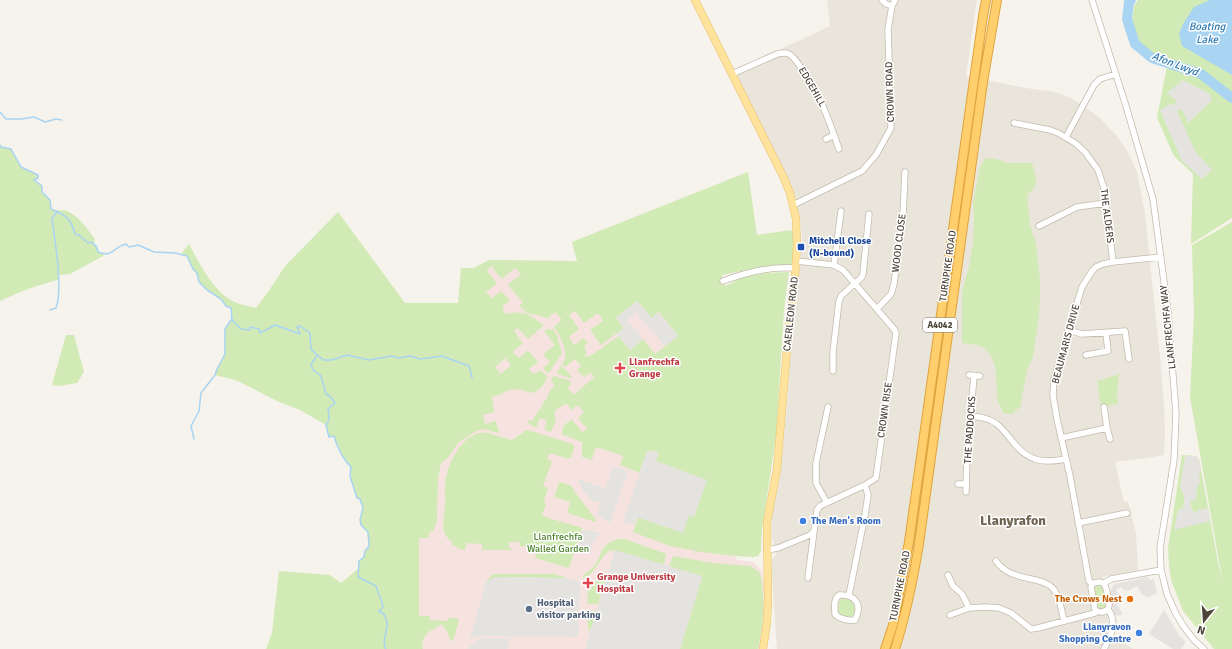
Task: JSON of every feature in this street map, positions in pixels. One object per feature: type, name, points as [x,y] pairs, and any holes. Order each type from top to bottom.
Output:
[{"type":"highway","name":"TURNPIKE ROAD","points":[[885,649],[893,625],[909,542],[986,0]]},
{"type":"highway","name":"TURNPIKE ROAD","points":[[895,649],[902,629],[919,544],[983,82],[997,0]]},
{"type":"main road","name":"CAERLEON ROAD","points":[[695,0],[783,176],[790,193],[797,229],[778,462],[767,522],[768,614],[764,649]]},
{"type":"street","points":[[882,0],[886,4],[892,6]]},
{"type":"street","name":"CROWN ROAD","points":[[793,205],[862,171],[876,155],[891,128],[888,29],[894,0]]},
{"type":"street","name":"LLANFRECHFA WAY","points":[[1092,0],[1116,74],[1153,199],[1168,312],[1176,413],[1174,460],[1160,548],[1161,570],[1167,594],[1176,614],[1184,628],[1204,649]]},
{"type":"street","name":"EDGEHILL","points":[[732,74],[777,54],[788,54],[796,60],[809,78],[826,112],[839,148]]},
{"type":"street","points":[[1066,137],[1094,85],[1100,79],[1116,74]]},
{"type":"street","name":"THE ALDERS","points":[[1014,124],[1050,130],[1066,137],[1085,152],[1098,170],[1104,188],[1113,262]]},
{"type":"street","points":[[826,139],[834,135]]},
{"type":"street","name":"WOOD CLOSE","points":[[877,309],[891,294],[894,284],[903,215],[905,172]]},
{"type":"street","points":[[1039,226],[1078,207],[1106,203]]},
{"type":"street","points":[[723,281],[764,269],[795,264],[834,265],[840,211]]},
{"type":"street","points":[[833,371],[839,301],[841,296],[864,274],[869,214]]},
{"type":"street","name":"BEAUMARIS DRIVE","points":[[1098,612],[1095,610],[1094,606],[1091,587],[1092,584],[1090,581],[1070,476],[1065,459],[1053,386],[1068,330],[1086,279],[1096,267],[1103,264],[1160,257]]},
{"type":"street","name":"CROWN RISE","points":[[808,578],[817,510],[820,506],[865,485],[876,478],[896,333],[843,270],[834,265]]},
{"type":"street","points":[[1068,330],[1082,334],[1125,331],[1129,360]]},
{"type":"street","points":[[1086,356],[1108,351],[1106,333]]},
{"type":"street","name":"THE PADDOCKS","points":[[966,492],[971,376],[980,376]]},
{"type":"street","points":[[827,503],[816,483],[816,463],[828,407]]},
{"type":"street","points":[[1104,408],[1110,439]]},
{"type":"street","points":[[970,416],[985,418],[997,424],[1017,447],[1025,454],[1035,459],[1045,462],[1065,459]]},
{"type":"street","points":[[1061,438],[1107,428]]},
{"type":"street","points":[[958,484],[966,484]]},
{"type":"street","points":[[849,595],[868,495],[865,485]]},
{"type":"street","points":[[1078,523],[1127,513]]},
{"type":"street","points":[[767,550],[778,548],[810,535],[814,531]]},
{"type":"street","points":[[996,561],[1008,572],[1051,586],[1057,593],[1064,621]]},
{"type":"street","points":[[1092,584],[1097,582],[1104,583],[1111,579],[1161,570]]},
{"type":"street","points":[[948,575],[953,586],[962,594],[969,608]]},
{"type":"street","points":[[1104,583],[1107,587],[1108,610],[1112,615],[1113,622],[1112,632],[1104,649]]},
{"type":"street","points":[[838,595],[849,595],[859,608],[856,618],[853,620],[841,618],[835,614],[835,602],[838,595]]},
{"type":"street","points":[[950,615],[969,608],[998,608],[1011,613],[1031,629],[1098,612],[1102,613],[1108,610]]},
{"type":"shaded area","points":[[827,0],[977,0],[966,76],[1055,92],[1071,98],[1099,117],[1117,136],[1128,152],[1137,172],[1145,214],[1161,366],[1165,431],[1164,455],[1115,462],[1124,502],[1128,501],[1136,533],[1138,570],[1102,577],[1109,624],[1107,633],[1133,649],[777,649],[772,575],[772,560],[776,554],[772,538],[771,518],[779,482],[787,406],[792,329],[801,256],[802,235],[794,193],[739,81],[738,76],[743,67],[830,26]]},
{"type":"shaded area","points":[[1183,80],[1210,94],[1212,100],[1188,123],[1182,109],[1177,111],[1195,151],[1212,170],[1202,179],[1182,161],[1160,110],[1170,104],[1173,105],[1177,101],[1167,93]]},
{"type":"shaded area","name":"Llanfrechfa Grange","points":[[748,172],[720,272],[725,286],[735,285],[735,556],[737,560],[753,562],[762,571],[765,594],[763,633],[760,649],[412,649],[414,547],[437,503],[438,479],[474,297],[489,260],[577,261],[572,242]]},
{"type":"shaded area","points":[[637,301],[652,318],[658,312],[678,336],[665,346],[636,312],[627,320],[643,339],[630,350],[617,334],[624,328],[616,318]]},
{"type":"shaded area","points":[[647,451],[659,452],[656,461],[707,480],[694,517],[689,515],[683,533],[637,517],[634,525],[623,522]]},
{"type":"shaded area","points":[[1185,456],[1196,456],[1199,459],[1201,471],[1199,474],[1200,482],[1197,488],[1196,500],[1190,501],[1192,510],[1197,513],[1197,510],[1208,508],[1210,521],[1174,530],[1178,510],[1182,509],[1184,502],[1184,496],[1180,487]]},
{"type":"shaded area","points":[[613,466],[628,471],[610,523],[597,514],[600,503],[591,500],[577,481],[581,480],[605,489]]},
{"type":"shaded area","points":[[583,529],[600,533],[593,542],[589,555],[576,551]]},
{"type":"shaded area","points":[[615,550],[702,576],[680,649],[585,649]]},
{"type":"shaded area","name":"Hospital visitor parking","points":[[495,577],[554,578],[570,579],[580,582],[578,637],[479,636],[470,639],[486,582]]},
{"type":"shaded area","points":[[1148,577],[1149,580],[1154,579],[1157,593],[1147,598],[1146,595],[1143,596],[1137,586],[1128,591],[1121,587],[1116,590],[1122,600],[1117,604],[1123,615],[1114,616],[1110,592],[1114,584]]},
{"type":"shaded area","points":[[1164,610],[1179,635],[1186,642],[1181,649],[1173,649],[1149,634]]},
{"type":"shaded area","points":[[485,638],[510,639],[507,649],[468,649],[476,641]]},
{"type":"green space","points":[[1138,0],[1232,0],[1232,218],[1191,244],[1193,174],[1174,156],[1157,118],[1168,61],[1152,55],[1138,44],[1132,23],[1134,6]]},
{"type":"green space","points":[[0,145],[1,147],[11,149],[21,167],[38,175],[38,178],[34,181],[42,186],[42,192],[50,200],[51,209],[65,210],[75,216],[95,239],[94,244],[97,246],[98,252],[105,255],[70,274],[58,275],[58,280],[28,289],[0,301]]},
{"type":"green space","points":[[986,158],[996,159],[1008,163],[1032,163],[1036,177],[1035,187],[1027,195],[1030,225],[1036,244],[1040,280],[1039,315],[1033,357],[1027,370],[1020,407],[1012,414],[1003,413],[998,402],[995,366],[989,353],[984,348],[979,346],[962,343],[962,292],[973,243],[973,203],[980,166]]},
{"type":"green space","points":[[748,172],[757,235],[791,230],[794,236],[792,266],[756,268],[722,275],[725,286],[741,277],[767,273],[789,272],[784,310],[776,437],[762,529],[761,551],[758,556],[735,556],[701,552],[670,546],[633,532],[659,452],[647,451],[639,473],[620,465],[623,456],[599,448],[595,449],[592,460],[582,457],[582,442],[561,434],[564,425],[572,419],[582,432],[587,429],[578,418],[584,413],[578,405],[572,410],[567,404],[557,409],[554,413],[556,420],[551,432],[544,430],[547,421],[540,418],[536,428],[527,422],[528,420],[532,421],[548,396],[548,393],[555,385],[551,381],[554,376],[571,381],[568,391],[570,390],[574,395],[594,377],[590,372],[584,378],[577,370],[581,366],[575,359],[565,367],[562,363],[565,359],[565,350],[554,327],[562,320],[555,312],[547,319],[545,317],[527,313],[519,305],[523,302],[508,285],[521,274],[515,268],[502,279],[491,266],[487,271],[497,283],[486,292],[492,298],[501,291],[510,300],[503,306],[503,311],[505,314],[517,312],[526,314],[544,325],[528,339],[518,328],[514,331],[523,343],[513,352],[519,358],[528,350],[538,362],[529,369],[534,374],[540,370],[548,377],[541,388],[533,393],[518,389],[503,392],[503,394],[492,397],[494,412],[483,415],[485,424],[496,421],[499,433],[483,429],[476,431],[458,443],[448,458],[441,463],[438,479],[437,519],[434,531],[430,531],[428,538],[419,538],[419,616],[430,616],[429,620],[448,621],[449,618],[457,618],[459,621],[453,641],[451,641],[442,624],[427,634],[423,640],[423,649],[266,649],[272,633],[279,571],[330,575],[341,583],[359,568],[359,561],[364,557],[365,551],[369,546],[368,532],[361,525],[360,520],[363,508],[360,499],[357,498],[350,476],[351,467],[345,461],[334,436],[329,437],[326,425],[300,410],[277,401],[238,381],[215,375],[225,354],[225,329],[232,320],[231,308],[226,306],[221,299],[207,290],[199,282],[197,273],[193,269],[187,256],[181,254],[189,244],[197,260],[220,292],[235,302],[256,308],[285,266],[338,212],[405,303],[458,303],[461,268],[474,268],[489,260],[577,261],[572,242]],"holes":[[[637,301],[652,318],[659,312],[678,336],[655,354],[643,339],[630,350],[619,336],[590,356],[584,357],[587,353],[584,346],[588,343],[584,338],[574,345],[569,337],[579,329],[569,315],[575,311],[584,323],[598,313],[603,321],[590,330],[601,345],[624,328],[616,318]],[[505,358],[511,365],[501,374],[495,367]]]},
{"type":"green space","points":[[1232,222],[1232,649],[1214,649],[1183,611],[1171,580],[1168,548],[1182,455],[1196,456],[1199,459],[1223,584],[1190,397],[1194,314],[1192,245]]},
{"type":"green space","points":[[547,329],[553,329],[557,335],[562,353],[549,373],[543,368],[550,362],[543,354],[555,345],[544,331]]},
{"type":"green space","points":[[66,335],[74,335],[84,372],[77,383],[59,386],[52,385]]},
{"type":"green space","points":[[561,365],[572,377],[570,378],[558,374],[557,372]]},
{"type":"green space","points":[[1119,373],[1117,393],[1118,404],[1101,407],[1097,381]]},
{"type":"green space","name":"Llanfrechfa Walled Garden","points":[[528,430],[573,444],[574,448],[571,458],[568,459],[550,453],[547,459],[552,461],[543,486],[548,488],[544,502],[546,505],[542,516],[582,528],[569,568],[535,558],[538,547],[519,546],[519,542],[509,542],[509,548],[512,550],[482,550],[482,544],[466,543],[465,551],[452,545],[452,542],[445,534],[443,524],[446,480],[450,463],[459,448],[465,441],[479,433],[491,434],[512,440]]},
{"type":"green space","points":[[559,482],[570,485],[596,522],[567,513],[570,502],[554,497]]},
{"type":"green space","points":[[617,539],[625,539],[666,554],[665,562],[662,565],[610,550],[592,572],[584,578],[582,577],[594,566],[604,548]]},
{"type":"green space","points":[[673,556],[713,563],[751,566],[760,573],[763,591],[763,611],[758,649],[680,649],[702,577],[669,567]]},
{"type":"green space","points":[[604,573],[607,575],[598,604],[587,604],[588,591]]},
{"type":"green space","points":[[493,574],[555,574],[570,579],[495,577],[486,582]]},
{"type":"green space","points":[[1100,585],[1104,588],[1107,606],[1104,611],[1097,609],[1094,589],[1096,586]]},
{"type":"green space","points":[[842,598],[852,601],[857,609],[855,615],[852,617],[838,614],[839,602]]},
{"type":"green space","points":[[588,610],[596,611],[591,629],[588,630]]},
{"type":"water","name":"Boating Lake","points":[[1210,0],[1232,0],[1232,75],[1182,46],[1179,34],[1183,24],[1194,7]]},
{"type":"waterway","name":"Afon Lwyd","points":[[1131,0],[1129,2],[1127,19],[1135,44],[1152,58],[1201,74],[1232,98]]},
{"type":"waterway","points":[[0,112],[6,119],[34,117],[45,122],[56,119],[62,120]]},
{"type":"waterway","points":[[0,145],[1,147],[11,149],[21,167],[38,175],[38,178],[34,180],[42,186],[42,192],[50,200],[51,209],[61,213],[67,218],[70,221],[75,234],[79,235],[88,243],[91,242],[94,244],[97,247],[98,252],[107,254],[121,245],[126,244],[129,247],[138,245],[154,252],[175,253],[187,256],[193,269],[197,273],[199,282],[207,290],[221,299],[226,306],[231,308],[232,320],[241,329],[250,330],[250,327],[259,329],[260,333],[275,325],[300,334],[297,327],[300,326],[310,333],[311,349],[317,355],[311,365],[313,370],[321,376],[326,394],[330,396],[335,403],[328,409],[329,420],[326,425],[329,437],[334,436],[341,453],[351,467],[350,476],[357,498],[360,499],[363,508],[360,520],[361,525],[368,532],[369,546],[365,551],[364,557],[359,561],[358,577],[376,586],[382,601],[383,607],[379,611],[384,614],[387,622],[384,639],[386,649]]},
{"type":"waterway","points":[[50,310],[56,308],[59,289],[58,265],[52,219],[57,211]]},
{"type":"waterway","points":[[194,439],[191,426],[199,411],[201,393],[215,375],[225,354],[225,329],[231,320]]},
{"type":"waterway","points":[[318,355],[323,360],[332,360],[347,355],[369,360],[392,356],[398,358],[410,356],[420,359],[442,356],[469,366],[472,378]]},
{"type":"place","name":"Mitchell Close (N-bound)","points":[[801,247]]},
{"type":"place","name":"Llanfrechfa Grange","points":[[620,368]]},
{"type":"place","name":"The Men's Room","points":[[803,521]]},
{"type":"place","name":"Grange University Hospital","points":[[588,583]]},
{"type":"place","name":"The Crows Nest","points":[[1130,599]]},
{"type":"place","name":"Hospital visitor parking","points":[[529,609]]},
{"type":"place","name":"Llanyravon Shopping Centre","points":[[1139,633]]},
{"type":"district","name":"Llanyrafon","points":[[1013,520]]}]
